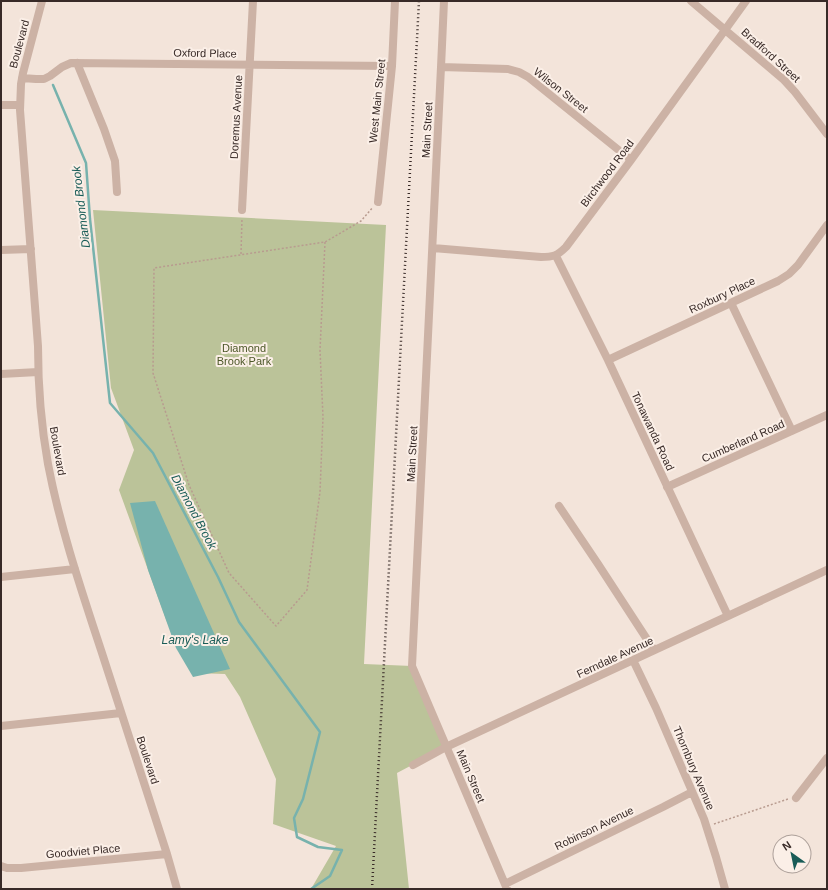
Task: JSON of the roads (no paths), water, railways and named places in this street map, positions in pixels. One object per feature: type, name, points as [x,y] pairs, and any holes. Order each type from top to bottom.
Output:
[{"type":"street","name":"Boulevard","points":[[42,1],[22,78],[20,105],[38,346],[38,372],[42,423],[48,463],[54,492],[75,569],[177,889]]},
{"type":"street","name":"Doremus Avenue","points":[[242,210],[253,1]]},
{"type":"street","name":"West Main Street","points":[[378,202],[392,66],[395,1]]},
{"type":"street","name":"Main Street","points":[[444,1],[412,666],[506,886]]},
{"type":"street","name":"Bradford Street","points":[[691,1],[784,80],[827,134]]},
{"type":"street","name":"Birchwood Road","points":[[556,256],[566,247],[631,160],[746,1]]},
{"type":"street","name":"Oxford Place","points":[[22,78],[44,79],[71,63],[392,66]]},
{"type":"street","points":[[77,63],[104,129],[115,161],[118,192]]},
{"type":"street","name":"Wilson Street","points":[[441,67],[508,69],[519,72],[528,77],[631,160]]},
{"type":"street","points":[[1,105],[20,105]]},
{"type":"street","name":"Roxbury Place","points":[[608,360],[778,281],[789,274],[798,265],[827,225]]},
{"type":"street","points":[[433,248],[540,257],[556,256]]},
{"type":"street","points":[[1,250],[31,249]]},
{"type":"street","name":"Tonawanda Road","points":[[556,256],[608,360],[728,616]]},
{"type":"street","points":[[731,303],[792,431]]},
{"type":"street","points":[[1,374],[38,372]]},
{"type":"street","name":"Cumberland Road","points":[[667,487],[827,415]]},
{"type":"street","points":[[559,506],[654,650]]},
{"type":"street","points":[[1,577],[75,569]]},
{"type":"street","name":"Ferndale Avenue","points":[[413,765],[446,747],[827,570]]},
{"type":"street","name":"Thornbury Avenue","points":[[632,660],[656,708],[692,792],[706,827],[724,889]]},
{"type":"street","points":[[1,726],[121,713]]},
{"type":"street","points":[[798,796],[827,758]]},
{"type":"street","name":"Robinson Avenue","points":[[506,886],[692,792]]},
{"type":"street","name":"Goodviet Place","points":[[1,866],[8,868],[21,868],[167,854]]},
{"type":"water","name":"Lamy's Lake","points":[[155,501],[230,669],[193,677],[176,648],[148,570],[130,503]]},
{"type":"waterway","name":"Diamond Brook","points":[[53,85],[86,163],[90,219],[110,403],[153,453],[218,577],[239,622],[320,732],[303,799],[294,818],[297,837],[318,847],[342,850],[330,876],[311,889]]},
{"type":"railway","points":[[372,889],[419,1]]},
{"type":"park label","name":"Diamond Brook Park","points":[[244,354]]}]
